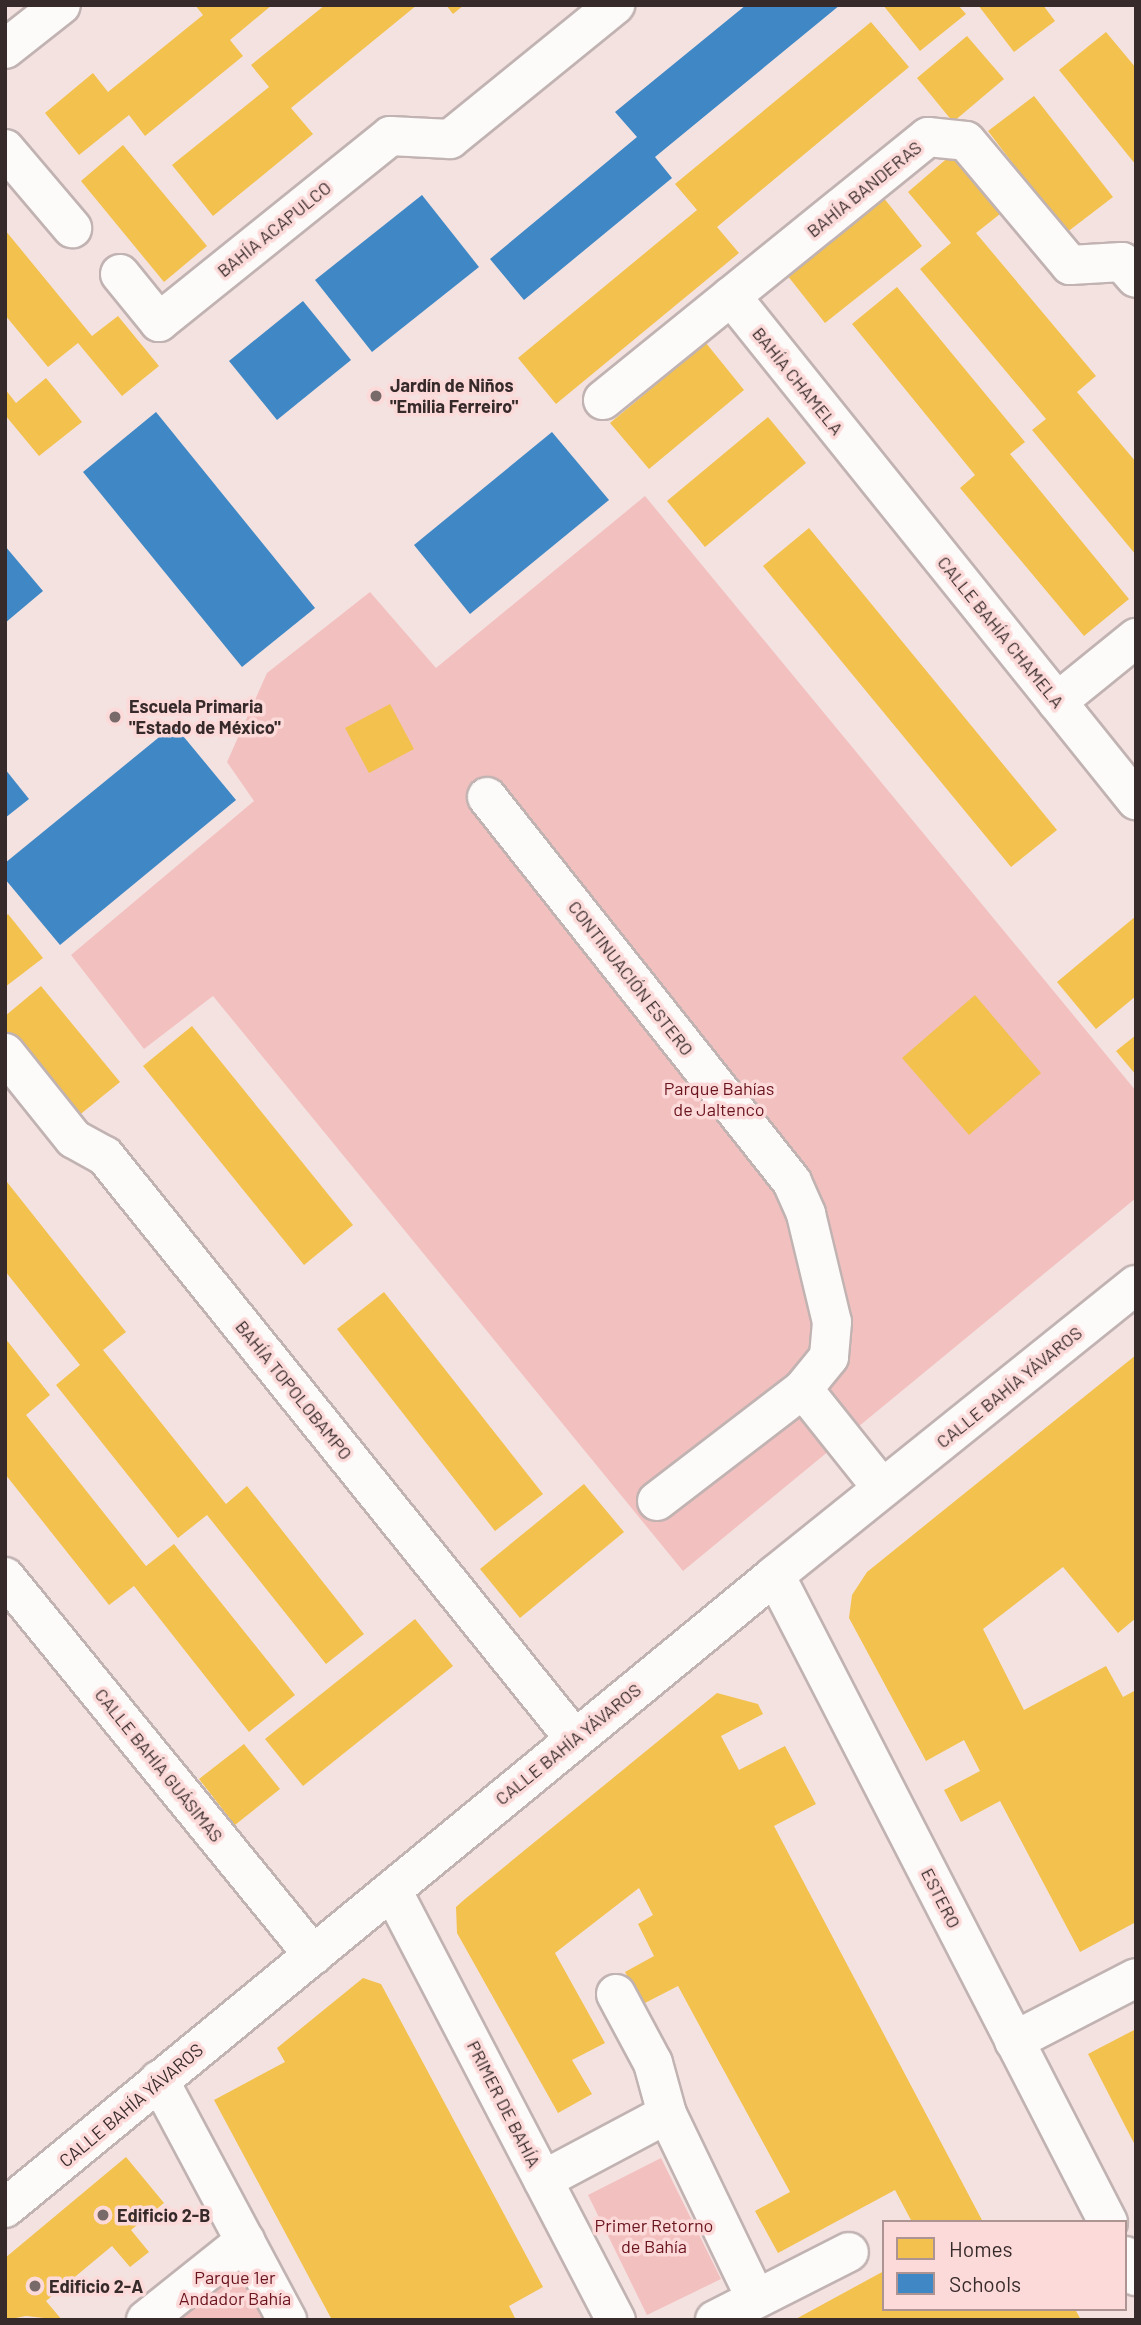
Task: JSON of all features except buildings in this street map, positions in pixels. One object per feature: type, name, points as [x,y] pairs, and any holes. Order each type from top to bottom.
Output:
[{"type":"street","points":[[13,44],[61,5]]},
{"type":"street","name":"BAHÍA ACAPULCO","points":[[120,274],[159,322],[390,135],[450,139],[615,5]]},
{"type":"street","name":"BAHÍA BANDERAS","points":[[603,400],[928,137],[966,141],[1070,265],[1129,270]]},
{"type":"street","points":[[5,149],[72,228]]},
{"type":"street","name":"BAHÍA CHAMELA","points":[[731,296],[866,465]]},
{"type":"street","name":"CALLE BAHÍA CHAMELA","points":[[866,465],[1136,800]]},
{"type":"street","points":[[1057,702],[1136,638]]},
{"type":"street","name":"CONTINUACIÓN ESTERO","points":[[487,797],[792,1181],[806,1214],[833,1335],[824,1367],[803,1390],[657,1501]]},
{"type":"street","name":"BAHÍA TOPOLOBAMPO","points":[[5,1053],[74,1139],[105,1156],[575,1739]]},
{"type":"street","name":"CALLE BAHÍA YÁVAROS","points":[[5,2208],[775,1575],[1136,1285]]},
{"type":"street","points":[[803,1390],[883,1488]]},
{"type":"street","name":"ESTERO","points":[[775,1575],[1107,2220]]},
{"type":"street","name":"CALLE BAHÍA GUÁSIMAS","points":[[5,1577],[313,1955]]},
{"type":"street","name":"PRIMER DE BAHÍA","points":[[392,1890],[616,2320]]},
{"type":"street","points":[[1014,2041],[1136,1978]]},
{"type":"street","points":[[616,1994],[653,2063],[667,2114],[755,2299]]},
{"type":"street","points":[[159,2080],[287,2320]]},
{"type":"street","points":[[543,2180],[667,2114]]},
{"type":"street","points":[[146,2320],[245,2241]]},
{"type":"street","points":[[715,2320],[849,2252]]},
{"type":"street","points":[[1127,2260],[1136,2276]]},
{"type":"green space","name":"Parque Bahías de Jaltenco","points":[[645,496],[1136,1091],[1136,1198],[683,1571],[213,996],[144,1049],[71,955],[254,801],[227,762],[267,673],[370,592],[436,668]]},
{"type":"green space","name":"Primer Retorno de Bahía","points":[[661,2158],[721,2279],[647,2315],[588,2195]]},
{"type":"green space","name":"Parque 1er Andador Bahía","points":[[245,2241],[287,2320],[146,2320]]},
{"type":"place","name":"Jardín de Niños \"Emilia Ferreiro\"","points":[[376,396]]},
{"type":"place","name":"Escuela Primaria \"Estado de México\"","points":[[115,717]]},
{"type":"place","name":"Edificio 2-B","points":[[103,2215]]},
{"type":"place","name":"Edificio 2-A","points":[[35,2286]]}]
